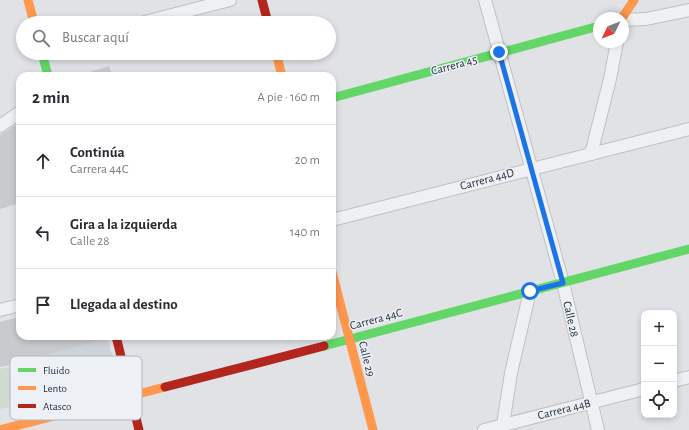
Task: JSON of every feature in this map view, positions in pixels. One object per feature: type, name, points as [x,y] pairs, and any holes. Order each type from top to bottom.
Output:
[{"type":"street","points":[[28,0],[32,16]]},
{"type":"street","points":[[168,16],[230,0]]},
{"type":"street","points":[[262,0],[266,16]]},
{"type":"street","name":"Calle 28","points":[[485,0],[563,283],[598,430]]},
{"type":"street","points":[[627,12],[634,0]]},
{"type":"street","points":[[629,19],[646,19],[689,10]]},
{"type":"street","name":"Carrera 45","points":[[336,97],[593,28]]},
{"type":"street","points":[[591,154],[610,79],[616,48]]},
{"type":"street","points":[[44,60],[47,72]]},
{"type":"street","points":[[278,60],[281,72]]},
{"type":"street","points":[[0,126],[16,115]]},
{"type":"street","name":"Carrera 44D","points":[[336,219],[689,129]]},
{"type":"street","name":"Carrera 44C","points":[[142,392],[689,249]]},
{"type":"street","name":"Calle 29","points":[[336,288],[373,430]]},
{"type":"street","points":[[503,425],[511,373],[530,291]]},
{"type":"street","points":[[0,310],[16,306]]},
{"type":"street","points":[[117,340],[121,356]]},
{"type":"street","points":[[677,380],[689,377]]},
{"type":"street","name":"Carrera 44B","points":[[484,430],[641,390]]},
{"type":"street","name":"Carrera 44C","points":[[0,430],[18,428],[45,420]]},
{"type":"street","points":[[136,420],[139,430]]},
{"type":"shaded area","points":[[16,318],[16,340],[108,340],[112,356],[10,356],[10,365],[0,367],[0,322]]},
{"type":"shaded area","points":[[9,367],[10,407],[0,409],[0,369]]},
{"type":"building","points":[[109,66],[111,72],[90,72]]},
{"type":"building","points":[[16,125],[16,204],[0,209],[0,135]]},
{"type":"building","points":[[16,318],[16,340],[101,340],[41,356],[10,356],[10,364],[0,367],[0,322]]},
{"type":"traffic: fast","points":[[336,97],[593,28]]},
{"type":"traffic: fast","points":[[44,60],[47,72]]},
{"type":"traffic: fast","points":[[324,346],[689,249]]},
{"type":"traffic: slow","points":[[28,0],[32,16]]},
{"type":"traffic: slow","points":[[626,12],[634,0]]},
{"type":"traffic: slow","points":[[278,60],[281,72]]},
{"type":"traffic: slow","points":[[336,287],[373,430]]},
{"type":"traffic: slow","points":[[142,393],[165,387]]},
{"type":"traffic: slow","points":[[0,430],[38,420]]},
{"type":"traffic: jam","points":[[262,0],[266,16]]},
{"type":"traffic: jam","points":[[117,340],[121,356]]},
{"type":"traffic: jam","points":[[165,387],[324,346]]},
{"type":"traffic: jam","points":[[137,420],[139,430]]},
{"type":"route","points":[[499,52],[563,283],[530,291]]}]
